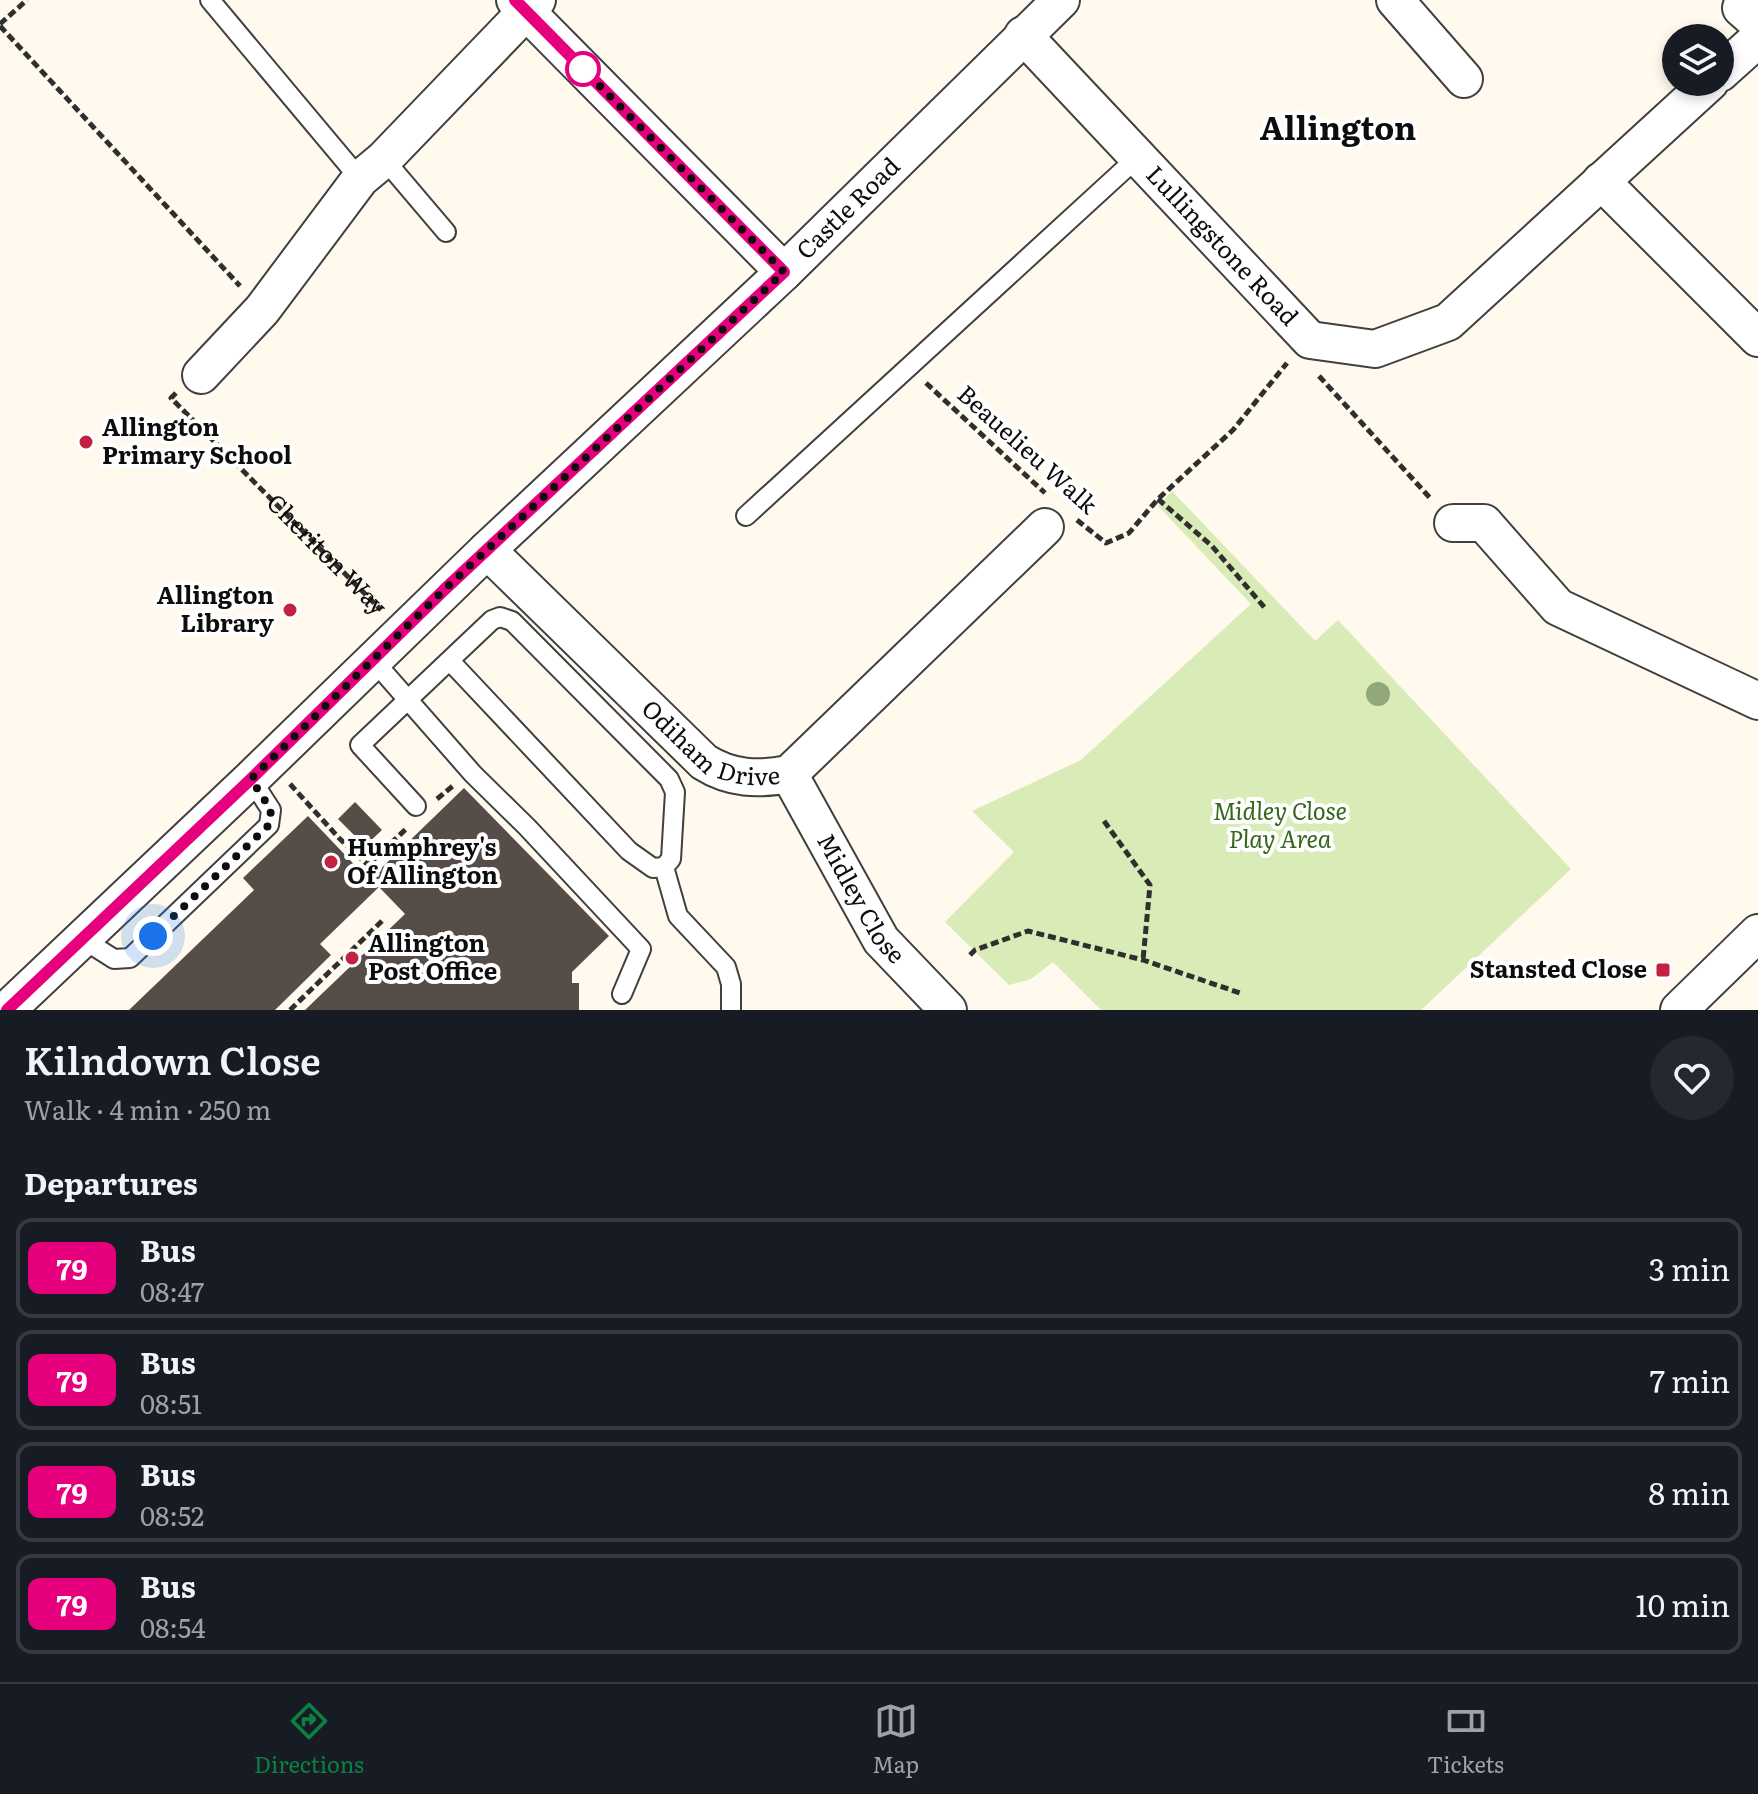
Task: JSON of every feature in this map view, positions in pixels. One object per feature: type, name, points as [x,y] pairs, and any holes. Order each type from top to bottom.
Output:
[{"type":"street","name":"Castle Road","points":[[7,1010],[81,938],[269,780],[402,631],[784,272],[1061,0]]},
{"type":"street","points":[[1395,0],[1464,79]]},
{"type":"street","points":[[201,375],[262,310],[372,169],[526,3],[784,272]]},
{"type":"street","points":[[1734,51],[1752,23]]},
{"type":"street","name":"Lullingstone Road","points":[[1023,35],[1139,156],[1303,346],[1375,349],[1448,322],[1695,96]]},
{"type":"street","points":[[1601,181],[1758,338]]},
{"type":"street","name":"Odiham Drive","points":[[487,550],[704,762],[721,773],[766,778],[789,774],[1056,514]]},
{"type":"street","points":[[1453,523],[1484,523],[1558,607],[1758,701]]},
{"type":"street","name":"Midley Close","points":[[789,774],[881,940],[948,1010]]},
{"type":"street","points":[[1679,1010],[1758,933]]},
{"type":"lane","points":[[210,0],[372,169],[446,232]]},
{"type":"lane","points":[[746,516],[1139,156]]},
{"type":"lane","points":[[423,806],[360,745],[492,620],[500,617],[512,621],[669,779],[675,792],[671,859],[664,867],[653,868],[629,851],[450,661]]},
{"type":"lane","points":[[373,660],[473,774],[641,949],[622,994]]},
{"type":"lane","points":[[81,938],[114,959],[130,958],[269,825],[269,780]]},
{"type":"lane","points":[[664,867],[678,916],[726,967],[731,984],[731,1010]]},
{"type":"path","points":[[27,0],[0,25],[262,310]]},
{"type":"path","points":[[1265,608],[1212,546],[1158,499],[1233,430],[1303,346],[1453,523]]},
{"type":"path","name":"Beauelieu Walk","points":[[907,366],[1056,514],[1106,543],[1129,533],[1158,499]]},
{"type":"path","name":"Cheriton Way","points":[[201,375],[171,398],[402,631]]},
{"type":"path","points":[[269,780],[368,865],[410,826]]},
{"type":"path","points":[[423,806],[451,787]]},
{"type":"path","points":[[1104,821],[1150,885],[1143,960]]},
{"type":"path","points":[[290,1010],[382,921]]},
{"type":"path","points":[[970,955],[975,950],[1028,931],[1143,960],[1243,994]]},
{"type":"green space","name":"Midley Close Play Area","points":[[1172,491],[1315,641],[1338,620],[1571,869],[1421,1010],[1101,1010],[1053,962],[1031,979],[1009,985],[945,922],[1014,852],[972,811],[1081,760],[1251,604],[1158,506]]},
{"type":"building","points":[[464,788],[609,936],[572,972],[572,983],[579,983],[579,1010],[305,1010],[405,914],[379,887],[320,944],[331,955],[275,1010],[129,1010],[254,890],[243,878],[308,816],[369,880]]},
{"type":"building","points":[[355,802],[382,830],[365,846],[338,819]]},
{"type":"bus line","name":"79","points":[[7,1010],[251,779],[444,590],[784,272],[515,0]]},
{"type":"place","name":"Allington Primary School","points":[[86,442]]},
{"type":"place","name":"Allington Library","points":[[290,610]]},
{"type":"place","name":"Humphrey's Of Allington","points":[[331,862]]},
{"type":"place","name":"Allington Post Office","points":[[352,958]]},
{"type":"place","name":"Stansted Close","points":[[1663,970]]},
{"type":"district","name":"Allington","points":[[1338,129]]},
{"type":"route","points":[[153,936],[269,825],[271,810],[251,779],[444,590],[784,272],[583,69]]}]
